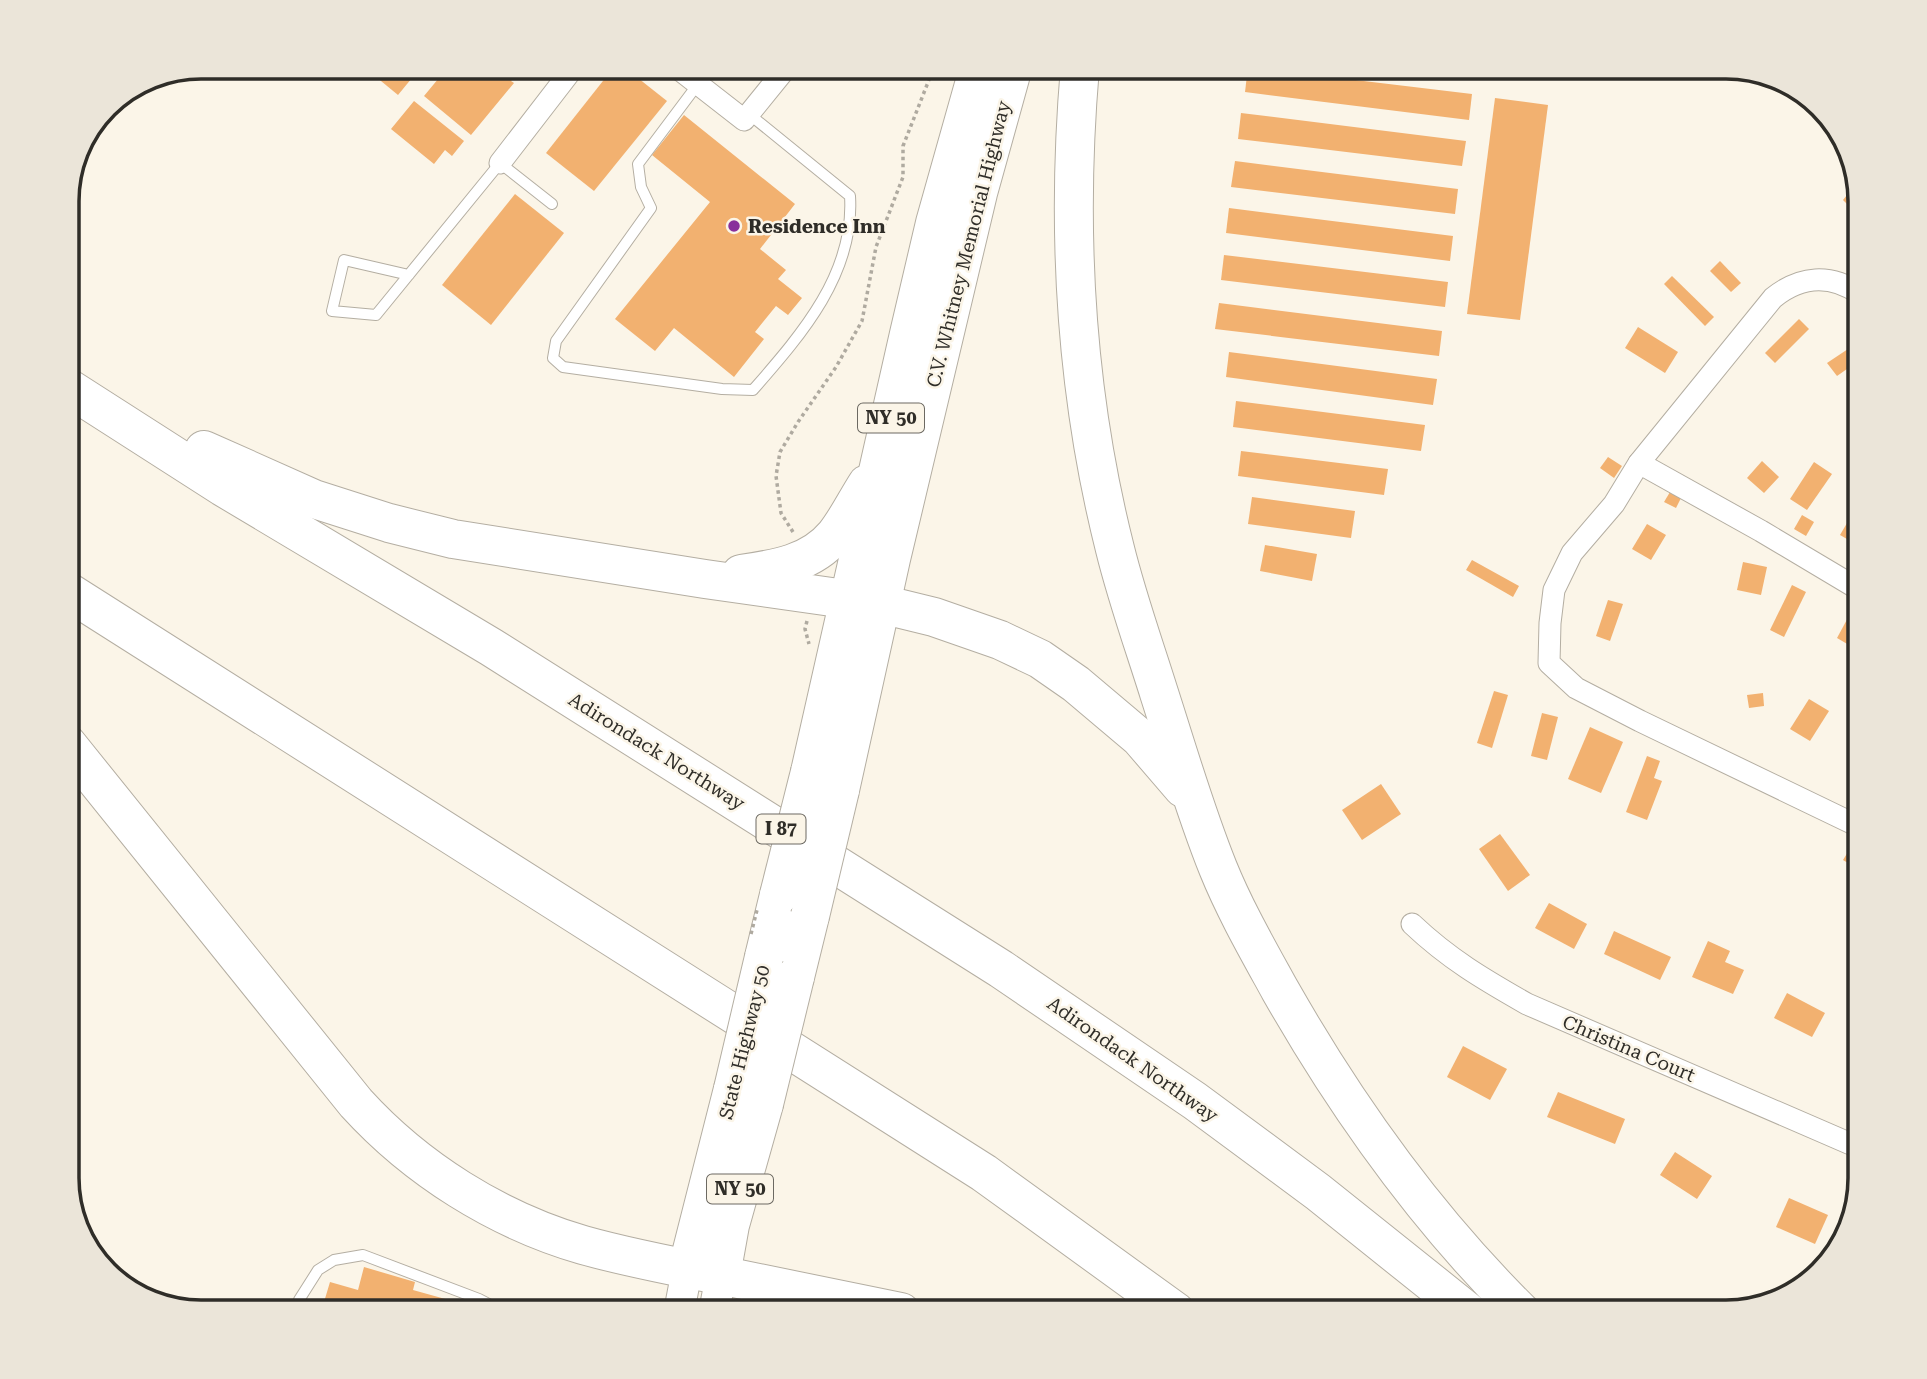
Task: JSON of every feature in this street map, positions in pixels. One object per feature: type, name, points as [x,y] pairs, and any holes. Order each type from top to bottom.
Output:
[{"type":"highway","name":"C.V. Whitney Memorial Highway","points":[[825,781],[850,599],[935,223],[975,79]]},
{"type":"highway","name":"C.V. Whitney Memorial Highway","points":[[850,599],[978,193],[1009,79]]},
{"type":"highway","points":[[1079,79],[1073,233],[1075,300],[1088,412],[1115,550],[1193,800],[1219,871],[1256,948],[1338,1085],[1439,1223],[1465,1255],[1509,1300]]},
{"type":"highway","points":[[79,390],[241,468],[314,499],[377,519],[453,539],[850,599],[934,617],[1000,640],[1040,659],[1076,684],[1140,738],[1193,800]]},
{"type":"highway","name":"Adirondack Northway","points":[[79,392],[223,487],[503,655],[1001,969],[1206,1109],[1318,1192],[1453,1300]]},
{"type":"highway","points":[[705,579],[780,568],[809,555],[834,536],[881,462]]},
{"type":"highway","points":[[79,599],[984,1173],[1159,1300]]},
{"type":"highway","points":[[79,759],[356,1103],[395,1143],[433,1172],[523,1223],[582,1245],[842,1300]]},
{"type":"highway","name":"State Highway 50","points":[[704,1272],[730,1225],[770,956],[768,902],[825,781]]},
{"type":"highway","name":"State Highway 50","points":[[770,956],[810,916],[825,781]]},
{"type":"main road","name":"State Highway 50","points":[[686,1300],[704,1272]]},
{"type":"main road","name":"State Highway 50","points":[[704,1272],[711,1300]]},
{"type":"street","points":[[500,163],[564,79]]},
{"type":"street","points":[[692,79],[744,120],[777,79]]},
{"type":"street","points":[[1848,287],[1827,280],[1805,279],[1787,286],[1773,298],[1639,463],[1614,504],[1572,552],[1554,590],[1549,623],[1549,663],[1576,688],[1848,821]]},
{"type":"street","points":[[1639,463],[1848,583]]},
{"type":"street","name":"Christina Court","points":[[1412,924],[1443,953],[1527,1004],[1848,1143]]},
{"type":"lane","points":[[698,84],[638,164],[641,187],[651,208],[556,341],[553,358],[563,367],[722,389],[753,390],[818,310],[841,261],[852,218],[850,196],[749,114]]},
{"type":"lane","points":[[409,275],[344,260],[332,311],[376,315],[409,275],[500,163],[552,204]]},
{"type":"lane","points":[[299,1300],[318,1270],[334,1260],[363,1255],[481,1300]]},
{"type":"path","points":[[809,555],[781,513],[776,476],[780,452],[797,422],[836,367],[862,321],[876,247],[903,177],[903,146],[929,79]]},
{"type":"path","points":[[811,651],[805,629],[850,599]]},
{"type":"path","points":[[768,902],[770,956]]},
{"type":"building","points":[[379,79],[411,79],[398,95]]},
{"type":"building","points":[[438,79],[513,79],[511,81],[514,83],[471,135],[424,96]]},
{"type":"building","points":[[605,79],[639,79],[667,101],[594,191],[546,153]]},
{"type":"building","points":[[1247,79],[1348,79],[1472,94],[1469,120],[1245,92]]},
{"type":"building","points":[[1495,98],[1548,105],[1520,320],[1467,314]]},
{"type":"building","points":[[414,101],[464,141],[452,156],[445,150],[434,164],[391,129]]},
{"type":"building","points":[[1241,113],[1466,141],[1462,166],[1238,139]]},
{"type":"building","name":"Residence Inn","points":[[684,115],[795,204],[760,249],[786,270],[778,279],[802,298],[788,315],[776,306],[755,332],[764,339],[734,377],[674,328],[655,351],[615,319],[710,202],[652,155]]},
{"type":"building","points":[[1235,161],[1458,189],[1455,214],[1231,187]]},
{"type":"building","points":[[515,194],[564,233],[491,325],[442,285]]},
{"type":"building","points":[[1229,208],[1453,236],[1450,261],[1226,233]]},
{"type":"building","points":[[1224,255],[1448,282],[1445,307],[1221,280]]},
{"type":"building","points":[[1720,261],[1741,283],[1731,292],[1710,271]]},
{"type":"building","points":[[1672,276],[1714,317],[1705,326],[1664,284]]},
{"type":"building","points":[[1219,303],[1442,331],[1439,356],[1215,329]]},
{"type":"building","points":[[1799,319],[1809,329],[1775,363],[1765,353]]},
{"type":"building","points":[[1638,327],[1678,352],[1665,373],[1625,348]]},
{"type":"building","points":[[1848,349],[1848,368],[1837,376],[1827,363]]},
{"type":"building","points":[[1229,352],[1437,379],[1433,405],[1226,377]]},
{"type":"building","points":[[1236,401],[1425,425],[1421,451],[1233,427]]},
{"type":"building","points":[[1241,451],[1388,469],[1384,495],[1238,476]]},
{"type":"building","points":[[1608,457],[1622,466],[1614,478],[1600,468]]},
{"type":"building","points":[[1762,461],[1779,477],[1764,493],[1747,478]]},
{"type":"building","points":[[1814,462],[1832,474],[1807,510],[1790,499]]},
{"type":"building","points":[[1670,492],[1681,498],[1676,508],[1664,502]]},
{"type":"building","points":[[1252,497],[1355,511],[1351,538],[1248,524]]},
{"type":"building","points":[[1802,515],[1814,522],[1806,536],[1794,529]]},
{"type":"building","points":[[1848,521],[1848,540],[1840,535]]},
{"type":"building","points":[[1647,524],[1666,535],[1651,560],[1632,549]]},
{"type":"building","points":[[1265,545],[1317,554],[1312,581],[1260,571]]},
{"type":"building","points":[[1472,560],[1519,586],[1513,597],[1466,570]]},
{"type":"building","points":[[1743,562],[1767,567],[1761,595],[1737,590]]},
{"type":"building","points":[[1792,585],[1806,592],[1784,637],[1770,630]]},
{"type":"building","points":[[1608,600],[1623,604],[1610,641],[1596,636]]},
{"type":"building","points":[[1848,618],[1848,644],[1837,638]]},
{"type":"building","points":[[1494,691],[1508,695],[1492,748],[1477,743]]},
{"type":"building","points":[[1763,693],[1764,706],[1749,708],[1747,695]]},
{"type":"building","points":[[1809,699],[1829,711],[1810,741],[1790,729]]},
{"type":"building","points":[[1542,713],[1558,717],[1547,760],[1531,756]]},
{"type":"building","points":[[1590,727],[1623,742],[1601,793],[1568,779]]},
{"type":"building","points":[[1647,756],[1660,761],[1654,778],[1662,781],[1647,820],[1626,812]]},
{"type":"building","points":[[1381,784],[1401,814],[1362,840],[1342,810]]},
{"type":"building","points":[[1500,834],[1530,875],[1508,891],[1479,849]]},
{"type":"building","points":[[1549,903],[1587,924],[1574,949],[1535,928]]},
{"type":"building","points":[[1614,931],[1671,957],[1660,980],[1604,954]]},
{"type":"building","points":[[1708,941],[1730,951],[1725,962],[1744,970],[1733,994],[1692,977]]},
{"type":"building","points":[[1787,993],[1825,1013],[1812,1037],[1774,1018]]},
{"type":"building","points":[[1463,1046],[1507,1069],[1490,1100],[1447,1077]]},
{"type":"building","points":[[1558,1092],[1625,1119],[1615,1144],[1547,1117]]},
{"type":"building","points":[[1675,1152],[1712,1176],[1697,1199],[1660,1175]]},
{"type":"building","points":[[1789,1198],[1828,1215],[1815,1244],[1776,1227]]},
{"type":"building","points":[[364,1267],[415,1282],[413,1290],[449,1300],[325,1300],[330,1282],[358,1290]]},
{"type":"place","name":"Residence Inn","points":[[734,226]]}]
